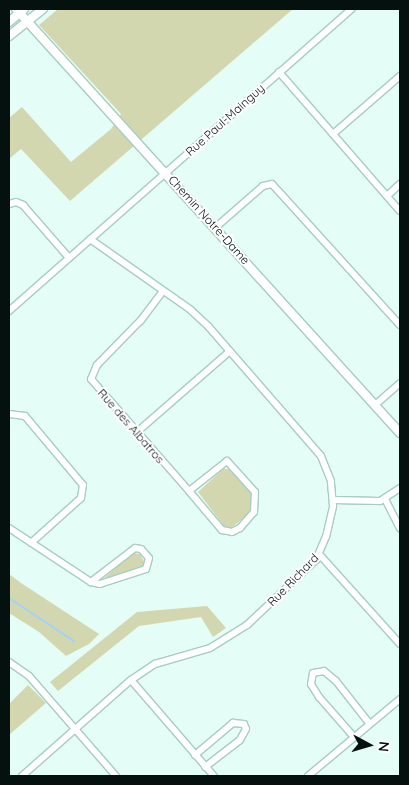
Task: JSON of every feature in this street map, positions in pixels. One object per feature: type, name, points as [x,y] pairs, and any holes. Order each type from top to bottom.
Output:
[{"type":"street","points":[[9,36],[43,9]]},
{"type":"street","name":"Rue Paul-Mainguy","points":[[9,311],[352,9]]},
{"type":"street","points":[[9,22],[20,10]]},
{"type":"street","name":"Chemin Notre-Dame","points":[[20,10],[26,22],[216,227],[400,434]]},
{"type":"street","points":[[279,72],[400,211]]},
{"type":"street","points":[[333,134],[400,76]]},
{"type":"street","points":[[216,227],[263,186],[272,184],[400,325]]},
{"type":"street","points":[[387,196],[400,184]]},
{"type":"street","points":[[9,204],[16,202],[23,205],[69,258]]},
{"type":"street","name":"Rue Richard","points":[[22,776],[130,680],[155,664],[210,648],[248,625],[319,554],[333,500],[330,477],[319,452],[230,351],[191,310],[90,239]]},
{"type":"street","name":"Rue des Albatros","points":[[163,291],[140,320],[92,372],[91,380],[222,530],[232,532],[240,528],[254,512],[254,492],[227,461],[189,491]]},
{"type":"street","points":[[137,432],[230,351]]},
{"type":"street","points":[[375,405],[400,383]]},
{"type":"street","points":[[9,414],[25,416],[84,485],[81,498],[32,543]]},
{"type":"street","points":[[333,500],[385,499],[400,488]]},
{"type":"street","points":[[385,499],[400,528]]},
{"type":"street","points":[[9,528],[91,582],[104,584],[146,570],[149,558],[141,549],[135,548],[91,582]]},
{"type":"street","points":[[319,554],[400,644]]},
{"type":"street","points":[[9,662],[29,676],[116,776]]},
{"type":"street","points":[[354,736],[319,697],[311,684],[313,674],[324,671],[336,681],[369,724]]},
{"type":"street","points":[[130,680],[214,776]]},
{"type":"street","points":[[308,776],[354,736],[400,700]]},
{"type":"street","points":[[195,755],[233,723],[244,724],[246,728],[240,740],[205,767]]},
{"type":"green space","points":[[58,9],[293,9],[70,201],[21,149],[9,159],[9,118],[22,107],[71,162],[111,129],[121,114],[39,25]]},
{"type":"green space","points":[[223,469],[231,469],[251,492],[253,500],[249,514],[231,528],[224,526],[198,492]]},
{"type":"green space","points":[[133,553],[140,554],[146,565],[102,580]]},
{"type":"green space","points":[[9,574],[99,634],[89,644],[66,656],[39,632],[9,613]]},
{"type":"green space","points":[[207,606],[226,628],[213,637],[201,617],[139,626],[58,691],[50,682],[137,612]]},
{"type":"green space","points":[[28,685],[46,703],[9,735],[9,704]]},
{"type":"waterway","points":[[9,598],[74,641]]}]
